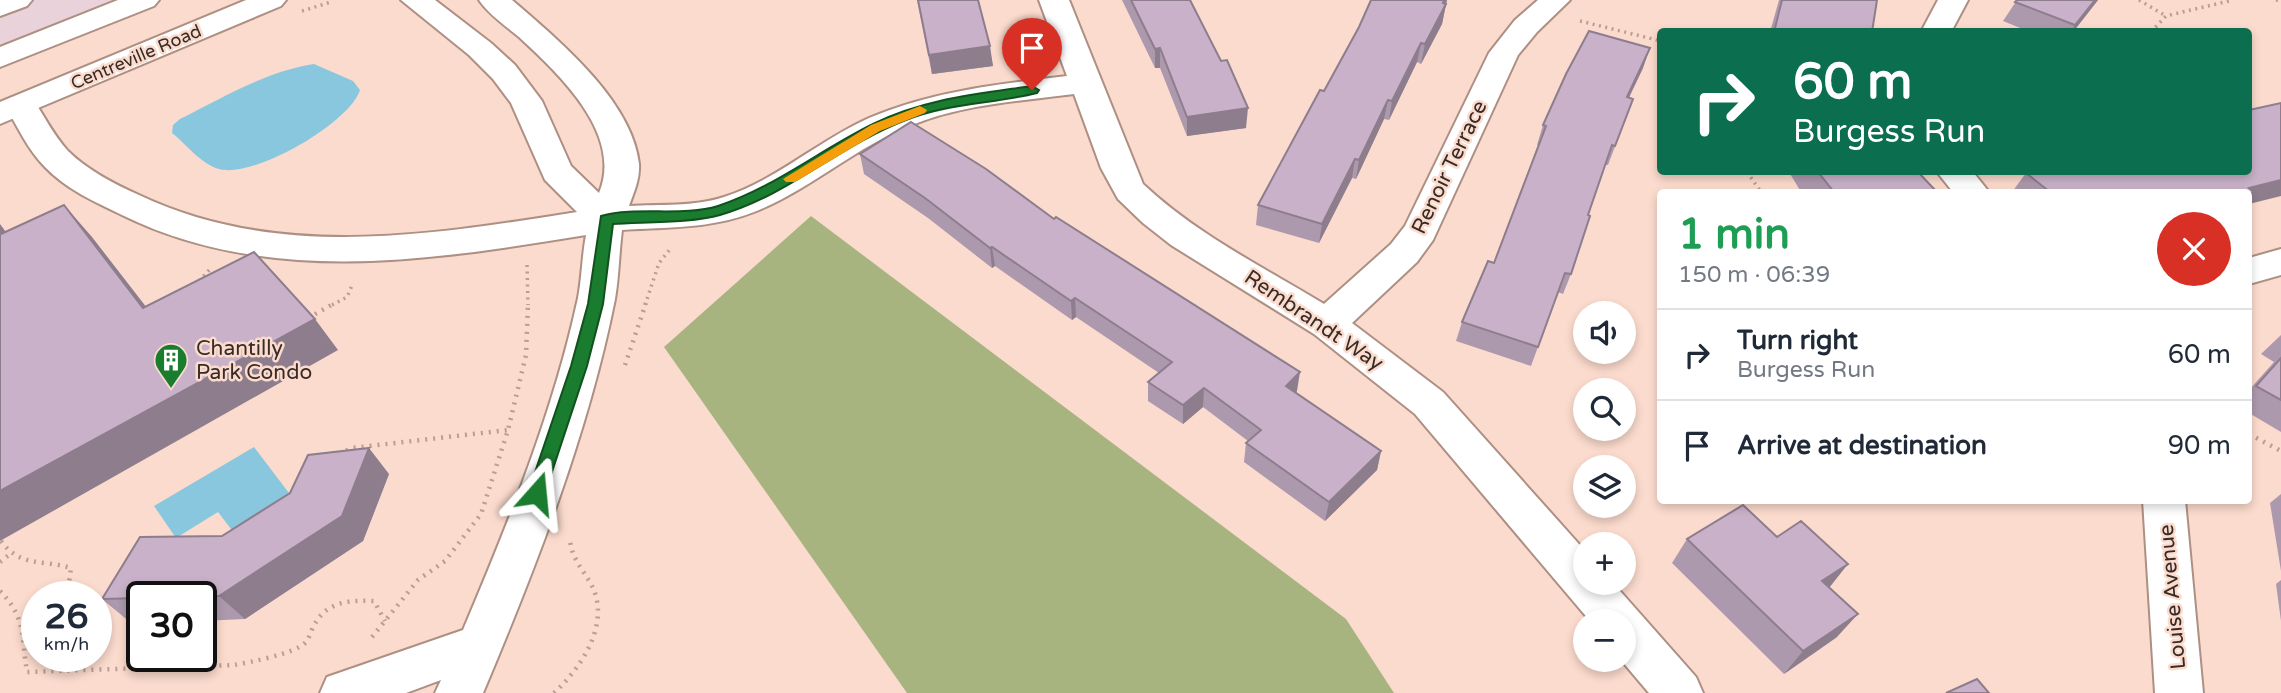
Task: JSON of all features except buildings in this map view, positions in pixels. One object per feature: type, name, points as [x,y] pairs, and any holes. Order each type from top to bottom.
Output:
[{"type":"street","points":[[0,7],[18,0]]},
{"type":"street","points":[[0,58],[144,0]]},
{"type":"street","name":"Centreville Road","points":[[11,110],[271,0]]},
{"type":"street","points":[[416,0],[480,49],[504,72],[526,101],[557,172],[606,220]]},
{"type":"street","points":[[459,693],[480,645],[537,493],[579,366],[596,304],[606,220],[624,173],[619,149],[605,119],[559,57],[494,0]]},
{"type":"street","name":"Rembrandt Way","points":[[1054,0],[1118,168],[1130,191],[1155,215],[1184,236],[1327,324],[1429,403],[1608,609]]},
{"type":"street","points":[[1938,28],[1953,0]]},
{"type":"street","name":"Renoir Terrace","points":[[1327,324],[1404,253],[1420,231],[1504,53],[1515,37],[1549,6]]},
{"type":"street","points":[[11,110],[52,154],[83,180],[157,219],[216,237],[260,245],[314,249],[407,248],[481,240],[606,220],[716,212],[775,188],[876,128],[925,108],[937,104],[1086,83]]},
{"type":"street","points":[[1957,175],[1969,189]]},
{"type":"street","points":[[2252,270],[2281,262]]},
{"type":"street","name":"Louise Avenue","points":[[2164,504],[2179,693]]},
{"type":"street","points":[[1636,643],[1679,693]]},
{"type":"street","points":[[349,691],[480,645]]},
{"type":"path","points":[[2139,0],[2166,16]]},
{"type":"path","points":[[2155,28],[2166,16],[2233,0]]},
{"type":"path","points":[[1549,6],[1657,40]]},
{"type":"path","points":[[624,366],[659,263],[673,246],[702,229],[697,213]]},
{"type":"path","points":[[349,691],[356,652],[418,580],[445,561],[481,514],[508,430],[526,355],[529,320],[526,258]]},
{"type":"path","points":[[192,289],[217,261]]},
{"type":"path","points":[[309,318],[347,297],[354,278]]},
{"type":"path","points":[[335,456],[352,448],[508,430]]},
{"type":"path","points":[[2252,436],[2281,451]]},
{"type":"path","points":[[554,693],[568,681],[584,657],[598,620],[597,596],[569,547],[570,534]]},
{"type":"path","points":[[1,541],[9,555],[23,561],[59,563],[71,568],[69,581]]},
{"type":"path","points":[[0,562],[9,555]]},
{"type":"path","points":[[0,591],[16,606],[21,618]]},
{"type":"path","points":[[112,669],[234,665],[265,660],[306,642],[313,623],[329,607],[353,598],[374,601],[385,621]]},
{"type":"shaded area","points":[[0,0],[150,0],[0,60]]},
{"type":"green space","points":[[811,216],[1346,619],[1394,693],[907,693],[664,347]]},
{"type":"water","points":[[314,64],[353,81],[360,90],[339,118],[298,146],[276,157],[254,166],[234,170],[219,169],[200,159],[172,133],[173,125],[180,119],[228,94],[279,73]]},
{"type":"water","points":[[254,447],[292,497],[234,533],[218,512],[176,538],[154,506]]},
{"type":"slow traffic","points":[[791,179],[876,128],[920,110]]},
{"type":"place","name":"Chantilly Park Condo","points":[[171,390]]},
{"type":"route","points":[[537,493],[579,366],[596,304],[606,220],[716,212],[775,188],[876,128],[901,117],[937,104],[1032,90]]}]
